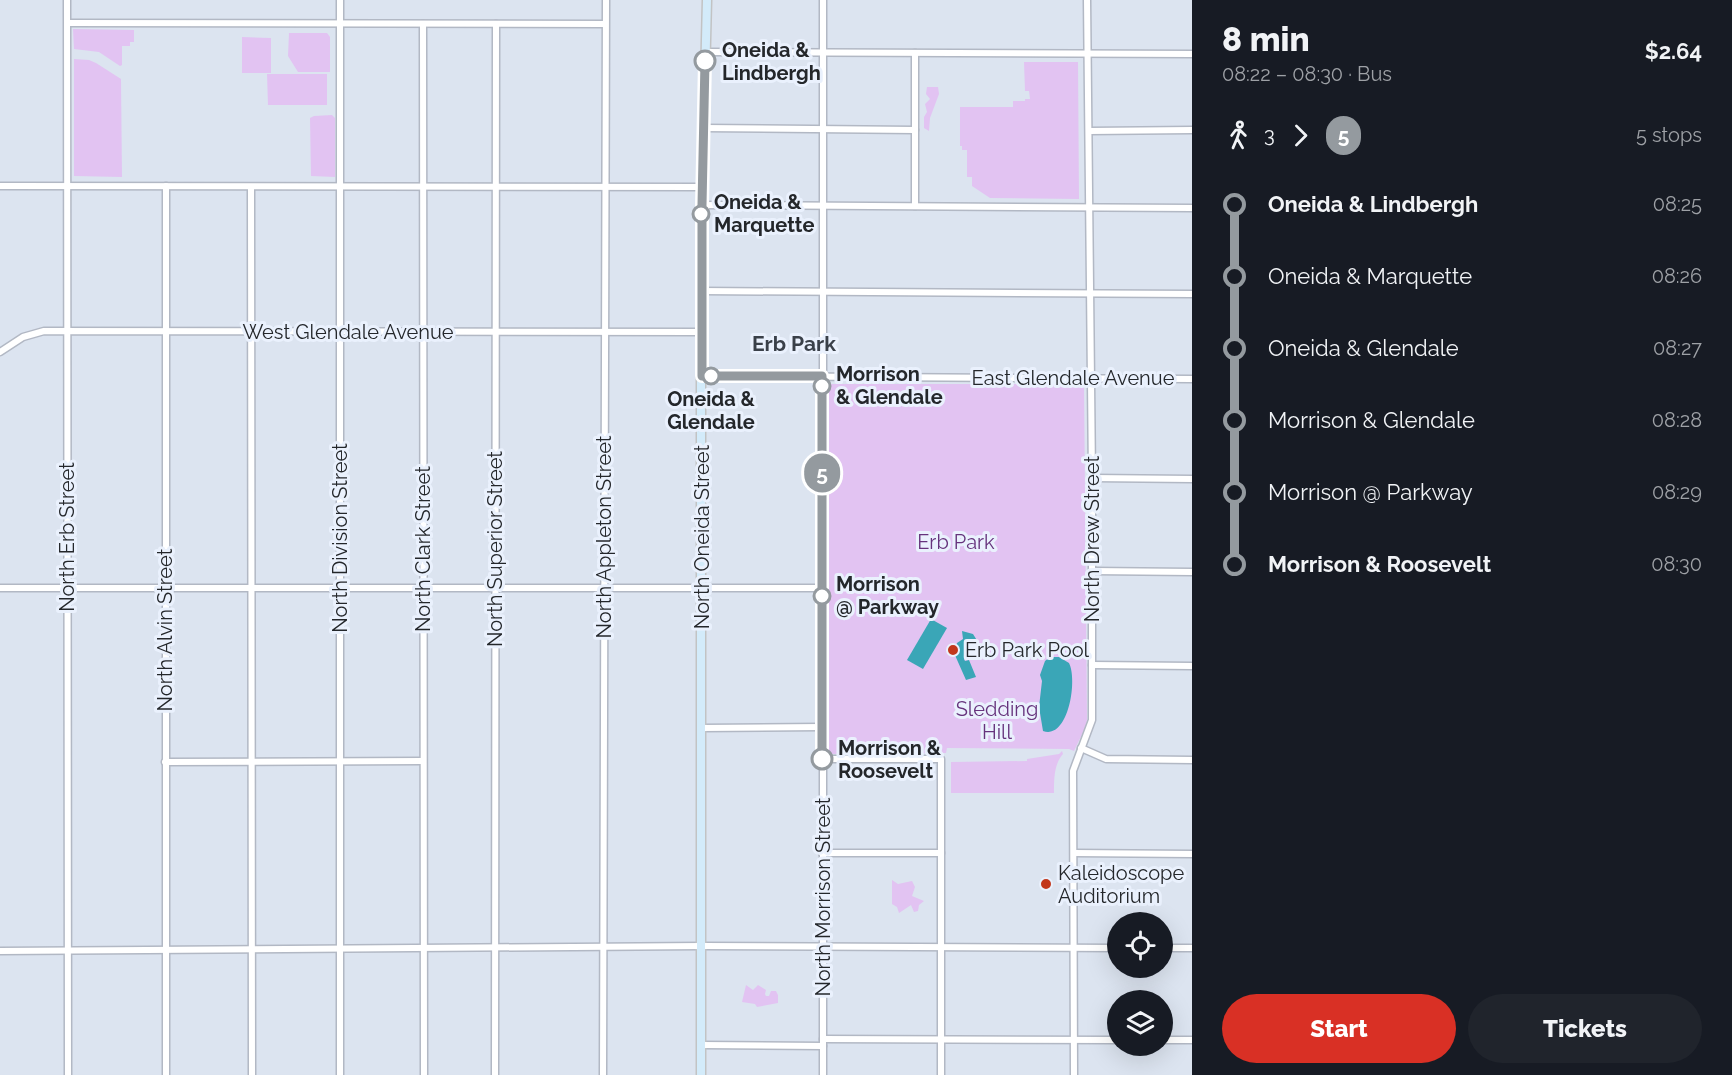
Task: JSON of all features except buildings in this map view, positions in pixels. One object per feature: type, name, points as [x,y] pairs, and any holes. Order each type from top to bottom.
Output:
[{"type":"main road","name":"North Oneida Street","points":[[701,1075],[703,946],[701,291],[707,0]]},
{"type":"street","name":"North Erb Street","points":[[68,0],[68,1075]]},
{"type":"street","name":"North Division Street","points":[[340,0],[340,1075]]},
{"type":"street","name":"North Appleton Street","points":[[603,1075],[606,0]]},
{"type":"street","name":"North Morrison Street","points":[[823,0],[823,1075]]},
{"type":"street","name":"North Drew Street","points":[[1074,1075],[1073,771],[1092,720],[1091,293],[1087,0]]},
{"type":"street","points":[[68,23],[605,24]]},
{"type":"street","name":"North Clark Street","points":[[423,24],[424,1075]]},
{"type":"street","name":"North Superior Street","points":[[495,1075],[496,24]]},
{"type":"street","points":[[705,52],[1192,54]]},
{"type":"street","points":[[915,52],[915,206]]},
{"type":"street","points":[[703,128],[915,130]]},
{"type":"street","points":[[1089,130],[1192,130]]},
{"type":"street","points":[[0,186],[702,187]]},
{"type":"street","name":"North Alvin Street","points":[[166,186],[166,1075]]},
{"type":"street","points":[[251,187],[252,1075]]},
{"type":"street","points":[[702,205],[1192,208]]},
{"type":"street","points":[[701,291],[1192,294]]},
{"type":"street","name":"West Glendale Avenue","points":[[0,352],[33,333],[67,332],[702,332]]},
{"type":"street","name":"East Glendale Avenue","points":[[702,376],[1192,379]]},
{"type":"street","points":[[1092,478],[1192,479]]},
{"type":"street","points":[[1092,571],[1192,572]]},
{"type":"street","points":[[0,588],[822,588]]},
{"type":"street","points":[[1092,665],[1192,666]]},
{"type":"street","points":[[702,728],[822,728]]},
{"type":"street","points":[[1081,748],[1106,759],[1192,760]]},
{"type":"street","points":[[822,759],[940,759],[941,1075]]},
{"type":"street","points":[[165,762],[423,761]]},
{"type":"street","points":[[822,853],[941,853]]},
{"type":"street","points":[[1074,853],[1192,854]]},
{"type":"street","points":[[0,951],[703,946],[1107,948]]},
{"type":"street","points":[[1173,948],[1192,948]]},
{"type":"street","points":[[702,1046],[940,1039],[1107,1040]]},
{"type":"street","points":[[1173,1040],[1192,1040]]},
{"type":"green space","points":[[73,29],[134,30],[134,42],[130,42],[130,46],[122,46],[122,65],[120,66],[99,52],[74,49]]},
{"type":"green space","points":[[289,33],[327,33],[330,37],[330,72],[298,72],[288,56]]},
{"type":"green space","points":[[242,37],[271,38],[271,73],[242,73]]},
{"type":"green space","points":[[74,59],[89,60],[121,79],[122,177],[74,176]]},
{"type":"green space","points":[[1024,62],[1078,62],[1079,199],[990,198],[972,186],[972,177],[967,177],[967,150],[962,150],[960,146],[960,107],[1013,107],[1013,101],[1030,99],[1029,91],[1025,91]]},
{"type":"green space","points":[[267,74],[327,74],[327,105],[268,105]]},
{"type":"green space","points":[[927,87],[938,87],[939,94],[930,118],[929,131],[924,128],[924,117],[927,112],[925,104],[930,99],[926,94]]},
{"type":"green space","points":[[332,115],[335,118],[335,177],[311,176],[310,118]]},
{"type":"green space","name":"Erb Park","points":[[827,384],[1084,384],[1087,720],[1074,751],[1069,749],[947,748],[946,753],[827,754]]},
{"type":"green space","points":[[1062,751],[1063,754],[1055,772],[1054,793],[951,793],[951,762],[1027,761],[1027,759],[1059,754]]},
{"type":"green space","points":[[892,880],[898,884],[912,881],[915,887],[912,896],[924,901],[919,905],[918,911],[914,912],[911,905],[899,913],[897,907],[892,904]]},
{"type":"green space","points":[[746,985],[753,990],[758,985],[766,990],[766,996],[769,996],[771,991],[776,991],[778,1003],[757,1007],[755,1004],[742,1002]]},
{"type":"water","points":[[931,619],[947,628],[923,669],[907,660]]},
{"type":"water","points":[[962,631],[973,634],[978,642],[969,645],[964,659],[969,660],[976,677],[966,680],[954,653],[957,643],[963,639]]},
{"type":"water","points":[[1050,657],[1059,657],[1069,663],[1072,682],[1071,695],[1065,718],[1059,727],[1052,731],[1043,731],[1039,707],[1042,681],[1040,675],[1045,661]]},
{"type":"bus line","name":"5","points":[[705,61],[701,291],[702,376],[822,376],[822,759]]},
{"type":"place","name":"Oneida & Lindbergh","points":[[705,61]]},
{"type":"place","name":"Oneida & Marquette","points":[[701,214]]},
{"type":"place","name":"Oneida & Glendale","points":[[711,376]]},
{"type":"place","name":"Morrison & Glendale","points":[[822,386]]},
{"type":"place","name":"Morrison @ Parkway","points":[[822,596]]},
{"type":"place","name":"Erb Park Pool","points":[[953,650]]},
{"type":"place","name":"Morrison & Roosevelt","points":[[822,759]]},
{"type":"place","name":"Kaleidoscope Auditorium","points":[[1046,884]]},
{"type":"district","name":"Erb Park","points":[[794,344]]},
{"type":"park label","name":"Sledding Hill","points":[[997,720]]}]
